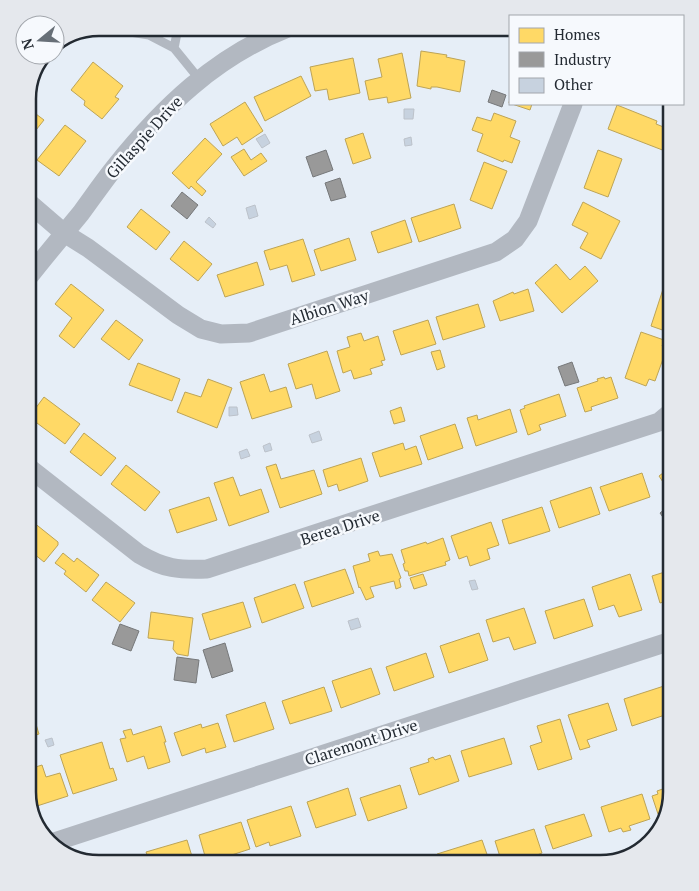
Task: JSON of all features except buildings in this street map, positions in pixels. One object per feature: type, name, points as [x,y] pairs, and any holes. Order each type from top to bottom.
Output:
[{"type":"street","name":"Gillaspie Drive","points":[[36,268],[114,168],[150,125],[182,93],[233,54],[271,36]]},
{"type":"street","name":"Albion Way","points":[[36,209],[64,233],[88,248],[178,315],[201,329],[221,334],[249,333],[496,252],[515,239],[528,221],[573,105]]},
{"type":"street","name":"Berea Drive","points":[[36,473],[139,554],[152,561],[178,570],[207,569],[659,422],[663,419]]},
{"type":"street","name":"Claremont Drive","points":[[59,840],[663,645]]},
{"type":"lane","points":[[151,36],[174,48],[200,80]]},
{"type":"lane","points":[[174,48],[176,36]]}]
